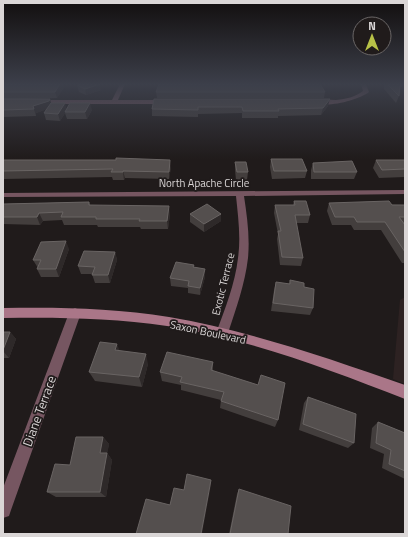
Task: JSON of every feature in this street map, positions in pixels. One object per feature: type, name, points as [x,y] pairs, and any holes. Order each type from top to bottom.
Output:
[{"type":"main road","name":"Saxon Boulevard","points":[[3,312],[75,313],[135,317],[222,332],[319,360],[405,392]]},
{"type":"street","name":"North Apache Circle","points":[[3,195],[405,192]]},
{"type":"street","name":"Exotic Terrace","points":[[222,332],[235,293],[243,260],[244,235],[240,193]]},
{"type":"street","name":"Diane Terrace","points":[[3,510],[75,313]]},
{"type":"shaded area","points":[[405,297],[405,384],[393,379],[400,300]]},
{"type":"building","points":[[3,109],[32,109],[3,110]]},
{"type":"building","points":[[47,109],[61,109],[58,114],[44,113]]},
{"type":"building","points":[[67,109],[87,109],[85,112],[65,112]]},
{"type":"building","points":[[155,109],[198,109],[198,110]]},
{"type":"building","points":[[243,109],[278,109],[279,111],[243,111]]},
{"type":"building","points":[[116,158],[170,160],[169,172],[111,172],[113,169],[3,171],[3,160],[116,160]]},
{"type":"building","points":[[271,159],[302,159],[307,171],[274,171]]},
{"type":"building","points":[[376,160],[405,160],[405,169],[382,170]]},
{"type":"building","points":[[352,161],[357,172],[314,172],[313,163]]},
{"type":"building","points":[[235,162],[246,162],[248,172],[237,172]]},
{"type":"building","points":[[294,201],[306,201],[310,215],[295,215],[303,258],[282,257],[278,231],[281,231],[275,205],[295,205]]},
{"type":"building","points":[[389,201],[392,205],[405,205],[405,217],[399,217],[405,225],[405,252],[385,222],[357,222],[354,217],[335,217],[329,203]]},
{"type":"building","points":[[89,202],[89,205],[169,206],[167,221],[139,221],[140,219],[96,219],[96,217],[61,217],[63,212],[39,213],[37,217],[3,217],[3,204]]},
{"type":"building","points":[[207,204],[221,214],[204,224],[190,214]]},
{"type":"building","points":[[66,241],[56,269],[37,269],[41,260],[33,260],[41,242]]},
{"type":"building","points":[[84,251],[115,252],[108,275],[92,275],[95,267],[78,266]]},
{"type":"building","points":[[176,262],[194,265],[193,267],[205,269],[200,288],[188,286],[189,281],[170,278]]},
{"type":"building","points":[[290,280],[304,283],[304,287],[314,289],[313,308],[273,303],[276,282],[290,284]]},
{"type":"building","points":[[3,332],[10,332],[3,350]]},
{"type":"building","points":[[100,342],[117,344],[115,350],[146,354],[139,377],[89,372]]},
{"type":"building","points":[[167,352],[213,362],[211,370],[258,385],[261,375],[285,383],[278,420],[221,401],[224,392],[180,382],[182,377],[160,372]]},
{"type":"building","points":[[308,397],[356,414],[354,443],[303,424]]},
{"type":"building","points":[[378,422],[405,433],[405,471],[389,464],[391,450],[376,443]]},
{"type":"building","points":[[76,437],[103,437],[100,453],[107,453],[100,492],[47,492],[55,464],[70,465]]},
{"type":"building","points":[[187,474],[211,480],[201,534],[136,534],[146,499],[170,505],[174,488],[184,490]]},
{"type":"building","points":[[239,489],[291,506],[288,534],[230,534]]}]
